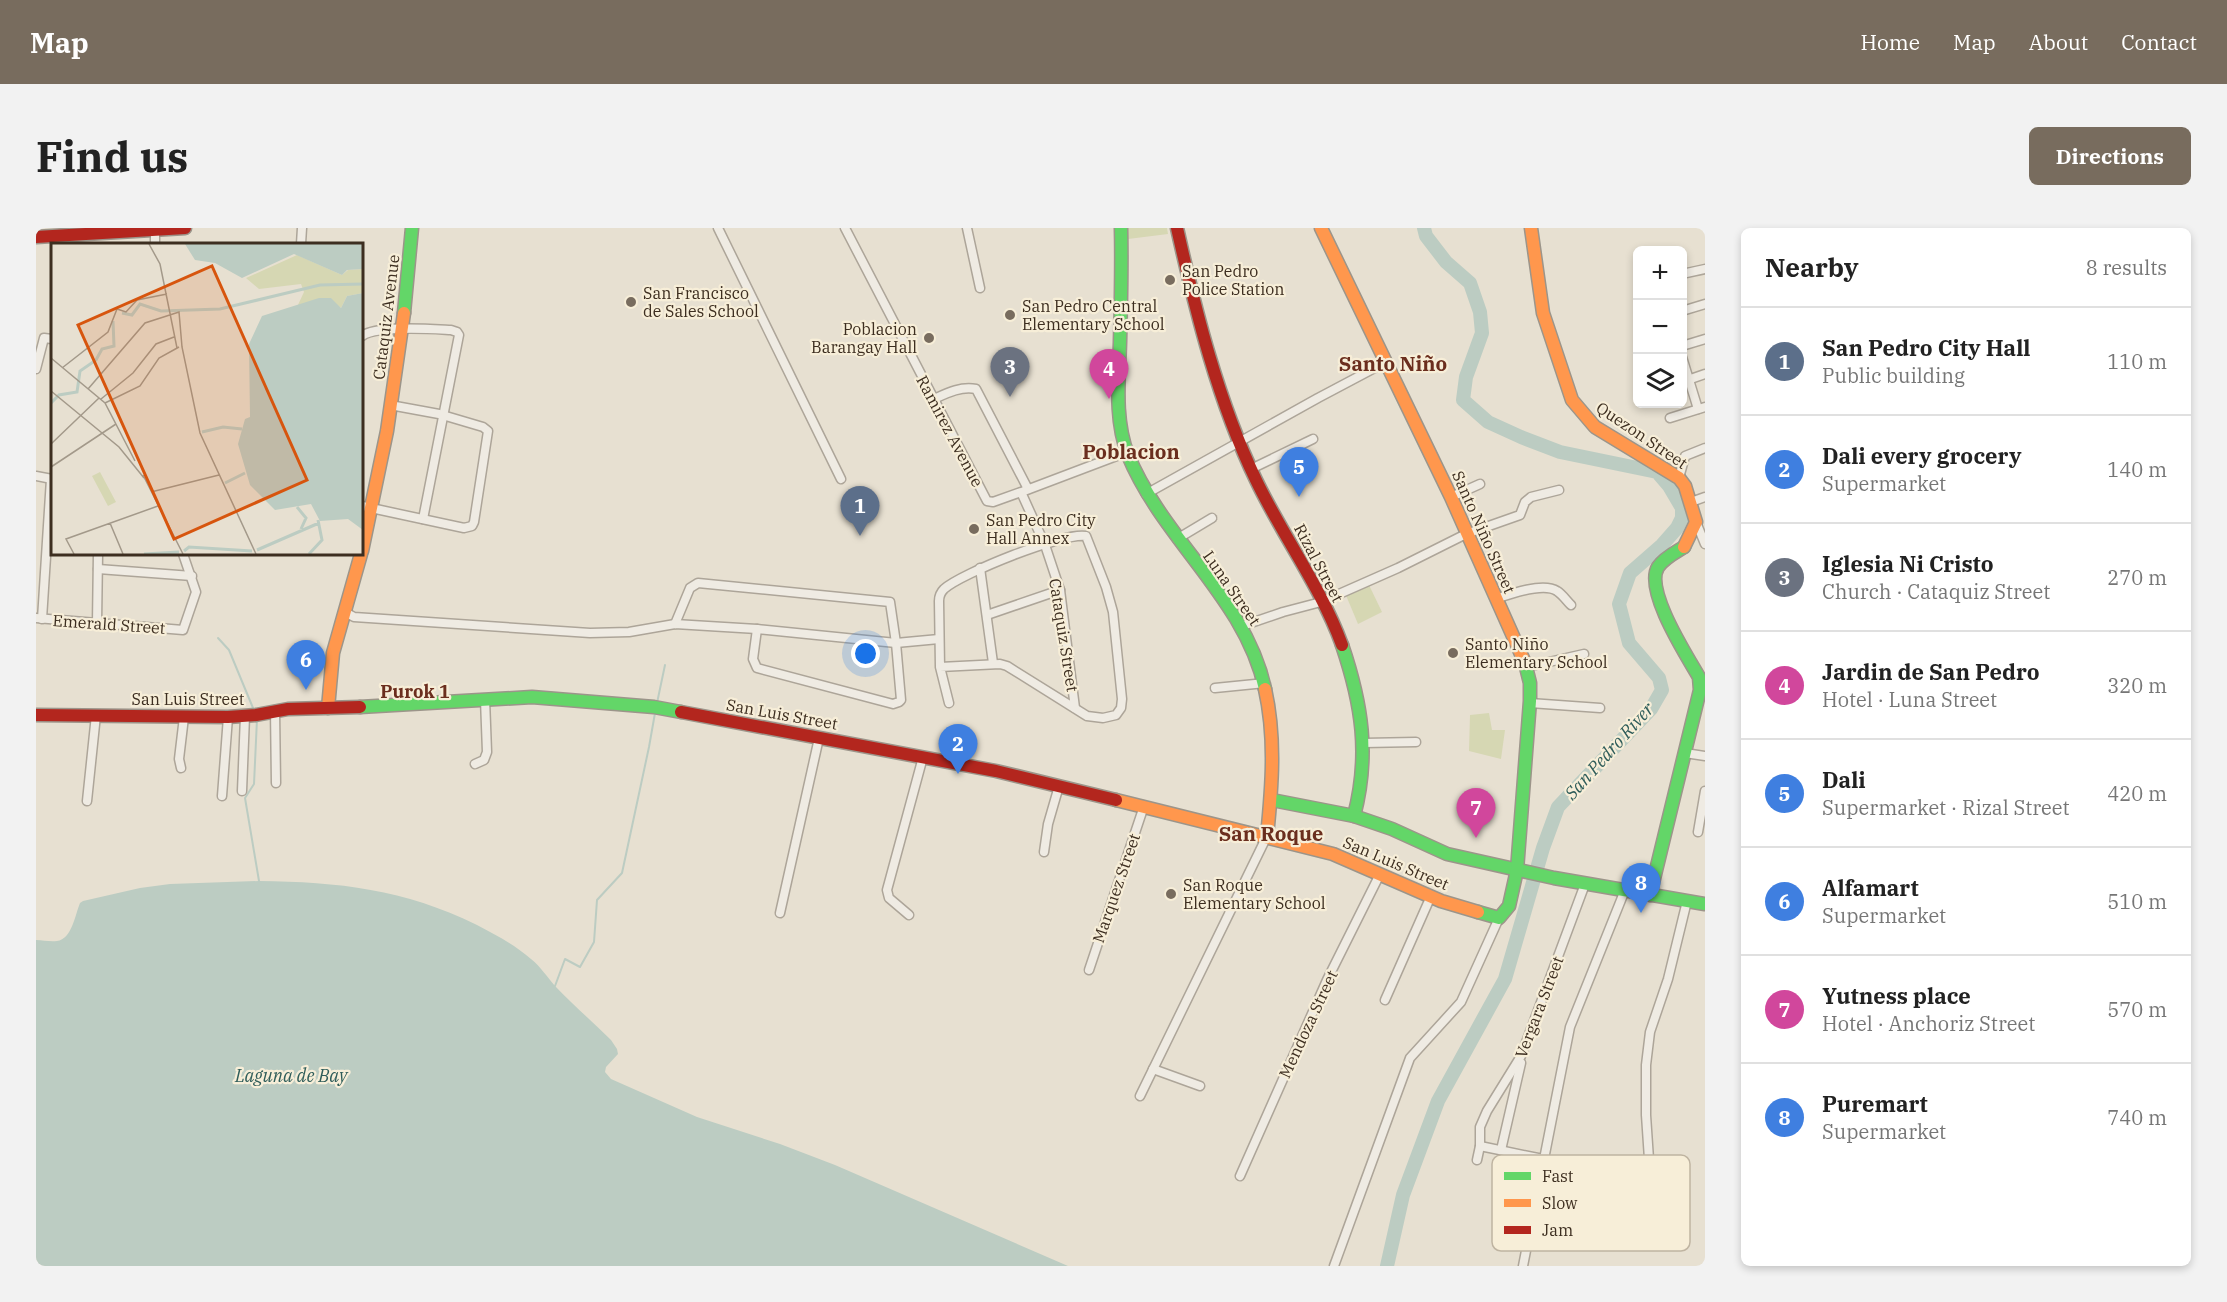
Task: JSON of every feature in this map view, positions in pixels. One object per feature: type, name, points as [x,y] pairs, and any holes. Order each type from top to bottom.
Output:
[{"type":"main road","points":[[36,237],[185,228]]},
{"type":"main road","name":"Cataquiz Avenue","points":[[363,537],[367,507],[404,329],[412,228]]},
{"type":"main road","name":"Luna Street","points":[[1121,228],[1119,397],[1121,426],[1127,452],[1146,494],[1242,626],[1258,660],[1270,708],[1273,751],[1272,800],[1267,836]]},
{"type":"main road","name":"Rizal Street","points":[[1177,228],[1217,380],[1238,442],[1321,602],[1354,676],[1363,723],[1364,743],[1364,772],[1354,816]]},
{"type":"main road","name":"Santo Niño Street","points":[[1321,228],[1451,498],[1527,667],[1530,703],[1521,871],[1509,906],[1499,918]]},
{"type":"main road","name":"Quezon Street","points":[[1532,228],[1543,313],[1572,400],[1595,427],[1679,478],[1685,486],[1696,522]]},
{"type":"main road","points":[[1650,895],[1702,678],[1675,635],[1660,605],[1656,575],[1658,567],[1684,546],[1696,522]]},
{"type":"main road","name":"Cataquiz Avenue","points":[[328,708],[333,653],[360,555]]},
{"type":"main road","name":"San Luis Street","points":[[36,715],[228,717],[275,710],[458,703],[485,699],[532,697],[654,707],[923,757],[1059,786],[1267,836],[1333,854],[1431,896],[1499,918]]},
{"type":"main road","points":[[1272,800],[1354,816],[1392,829],[1447,854],[1554,878],[1705,904]]},
{"type":"street","points":[[301,243],[302,228]]},
{"type":"street","points":[[718,228],[841,479]]},
{"type":"street","name":"Ramirez Avenue","points":[[844,228],[987,501],[993,502],[1024,491]]},
{"type":"street","points":[[967,228],[980,288]]},
{"type":"street","points":[[155,230],[155,243]]},
{"type":"street","points":[[1687,273],[1705,269]]},
{"type":"street","points":[[1687,310],[1705,304]]},
{"type":"street","points":[[363,335],[404,329],[451,330],[457,332],[459,338],[423,519]]},
{"type":"street","points":[[36,369],[48,339]]},
{"type":"street","points":[[1687,345],[1705,339]]},
{"type":"street","points":[[1146,494],[1386,362]]},
{"type":"street","points":[[1687,381],[1705,374]]},
{"type":"street","points":[[1670,418],[1701,408],[1687,383]]},
{"type":"street","name":"Cataquiz Street","points":[[934,399],[951,392],[969,388],[976,389],[1024,491],[1060,590],[1075,708]]},
{"type":"street","points":[[367,507],[464,528],[472,526],[475,518],[488,431],[483,427],[444,415],[390,405]]},
{"type":"street","points":[[1251,469],[1313,439]]},
{"type":"street","points":[[1679,478],[1688,453],[1705,448]]},
{"type":"street","points":[[1024,491],[1127,452]]},
{"type":"street","points":[[36,476],[51,479]]},
{"type":"street","points":[[1451,498],[1480,484]]},
{"type":"street","points":[[39,619],[51,490]]},
{"type":"street","points":[[1242,626],[1321,602],[1398,568],[1466,534],[1520,515],[1531,497],[1559,490]]},
{"type":"street","points":[[1691,502],[1705,497]]},
{"type":"street","points":[[1177,539],[1212,518]]},
{"type":"street","points":[[1696,522],[1705,544]]},
{"type":"street","points":[[940,668],[993,663],[1007,666],[1087,716],[1103,718],[1116,715],[1121,708],[1122,699],[1113,612],[1086,536],[1079,535],[1045,545],[980,568],[940,593],[940,668],[949,703]]},
{"type":"street","points":[[98,555],[98,623]]},
{"type":"street","points":[[98,569],[192,576],[183,555]]},
{"type":"street","points":[[980,568],[993,663]]},
{"type":"street","name":"Emerald Street","points":[[39,619],[183,630],[196,592],[192,576]]},
{"type":"street","points":[[675,624],[690,588],[702,582],[890,602],[902,696],[899,702],[893,704],[757,668],[753,659],[758,629]]},
{"type":"street","points":[[1496,599],[1529,590],[1551,589],[1558,591],[1571,605]]},
{"type":"street","points":[[987,615],[1060,590]]},
{"type":"street","points":[[345,612],[354,617],[590,633],[629,632],[675,624],[758,629],[896,644],[939,639]]},
{"type":"street","points":[[1527,667],[1584,654]]},
{"type":"street","points":[[1215,688],[1265,683]]},
{"type":"street","points":[[475,764],[484,760],[488,752],[485,699]]},
{"type":"street","points":[[1530,703],[1600,708]]},
{"type":"street","points":[[275,710],[276,783]]},
{"type":"street","points":[[87,801],[96,715]]},
{"type":"street","points":[[242,791],[244,716]]},
{"type":"street","points":[[181,768],[179,759],[184,717]]},
{"type":"street","points":[[222,796],[228,717]]},
{"type":"street","points":[[780,913],[819,738]]},
{"type":"street","points":[[1364,743],[1416,742]]},
{"type":"street","points":[[1685,753],[1705,756]]},
{"type":"street","points":[[909,915],[889,898],[887,890],[923,757]]},
{"type":"street","points":[[1044,852],[1048,824],[1059,786]]},
{"type":"street","points":[[1698,832],[1705,791]]},
{"type":"street","name":"Marquez Street","points":[[1089,970],[1144,806]]},
{"type":"street","name":"Luna Street","points":[[1140,1096],[1267,836]]},
{"type":"street","name":"Mendoza Street","points":[[1240,1176],[1327,980],[1380,874]]},
{"type":"street","name":"Vergara Street","points":[[1477,1160],[1480,1127],[1483,1119],[1521,1056],[1585,884]]},
{"type":"street","points":[[1544,1155],[1570,1028],[1625,890]]},
{"type":"street","points":[[1384,1000],[1431,896]]},
{"type":"street","points":[[1649,1155],[1646,1065],[1650,1032],[1668,979],[1687,901]]},
{"type":"street","points":[[1334,1266],[1410,1058],[1461,1002],[1499,918]]},
{"type":"street","points":[[1501,1150],[1521,1056]]},
{"type":"street","points":[[1153,1069],[1200,1086]]},
{"type":"street","points":[[1480,1146],[1524,1155]]},
{"type":"street","points":[[1523,1266],[1526,1251]]},
{"type":"green space","points":[[1128,228],[1167,228],[1168,234],[1128,239]]},
{"type":"green space","points":[[1368,583],[1382,612],[1358,624],[1345,593]]},
{"type":"green space","points":[[1489,713],[1492,730],[1505,730],[1501,759],[1469,751],[1470,715]]},
{"type":"water","name":"Laguna de Bay","points":[[259,881],[317,883],[371,890],[423,903],[477,925],[512,945],[538,965],[555,986],[611,1040],[618,1054],[606,1067],[605,1072],[611,1079],[697,1117],[835,1165],[1068,1266],[36,1266],[36,940],[57,941],[66,936],[80,903],[83,901],[140,888],[170,884]]},
{"type":"waterway","name":"San Pedro River","points":[[1387,1266],[1403,1195],[1438,1101],[1505,979],[1543,848],[1558,807],[1651,709],[1662,690],[1659,678],[1629,643],[1619,604],[1630,573],[1662,545],[1677,528],[1682,518],[1682,508],[1669,486],[1657,472],[1560,452],[1488,422],[1463,400],[1466,377],[1482,333],[1480,312],[1470,283],[1446,262],[1426,236],[1424,228]]},
{"type":"waterway","points":[[218,638],[229,650],[253,708]]},
{"type":"waterway","points":[[657,703],[665,665]]},
{"type":"waterway","points":[[555,986],[565,959],[580,967],[594,942],[597,900],[622,873],[655,713]]},
{"type":"waterway","points":[[257,719],[254,784],[245,798],[259,881]]},
{"type":"traffic: fast","points":[[404,313],[412,228]]},
{"type":"traffic: fast","points":[[1121,228],[1118,399],[1121,427],[1128,455],[1143,486],[1223,598],[1240,626],[1255,657],[1265,689]]},
{"type":"traffic: fast","points":[[1650,895],[1700,690],[1699,677],[1677,639],[1662,606],[1655,577],[1658,567],[1684,547]]},
{"type":"traffic: fast","points":[[1342,645],[1355,688],[1362,730],[1362,772],[1354,816]]},
{"type":"traffic: fast","points":[[1478,912],[1499,918],[1509,906],[1517,870],[1530,701],[1530,683],[1525,663]]},
{"type":"traffic: fast","points":[[360,707],[532,697],[654,707],[681,712]]},
{"type":"traffic: fast","points":[[1272,800],[1354,816],[1392,829],[1447,854],[1554,878],[1705,904]]},
{"type":"traffic: slow","points":[[1321,228],[1451,497],[1525,663]]},
{"type":"traffic: slow","points":[[1531,228],[1543,313],[1572,400],[1595,427],[1679,478],[1685,486],[1696,522],[1684,547]]},
{"type":"traffic: slow","points":[[363,546],[387,431],[404,313]]},
{"type":"traffic: slow","points":[[328,708],[333,653],[361,555]]},
{"type":"traffic: slow","points":[[1265,689],[1272,744],[1267,836]]},
{"type":"traffic: slow","points":[[1116,800],[1333,854],[1441,901],[1478,912]]},
{"type":"traffic: jam","points":[[36,237],[185,228]]},
{"type":"traffic: jam","points":[[1177,228],[1209,356],[1242,450],[1277,521],[1323,602],[1342,645]]},
{"type":"traffic: jam","points":[[36,715],[228,717],[288,709],[360,707]]},
{"type":"traffic: jam","points":[[681,712],[996,771],[1116,800]]},
{"type":"place","name":"San Pedro Police Station","points":[[1170,280]]},
{"type":"place","name":"San Francisco de Sales School","points":[[631,302]]},
{"type":"place","name":"San Pedro Central Elementary School","points":[[1010,315]]},
{"type":"place","name":"Poblacion Barangay Hall","points":[[929,338]]},
{"type":"place","name":"Iglesia Ni Cristo","points":[[1010,397]]},
{"type":"place","name":"Jardin de San Pedro","points":[[1109,399]]},
{"type":"place","name":"Dali","points":[[1299,497]]},
{"type":"place","name":"San Pedro City Hall Annex","points":[[974,529]]},
{"type":"place","name":"San Pedro City Hall","points":[[860,536]]},
{"type":"place","name":"Santo Niño Elementary School","points":[[1453,653]]},
{"type":"place","name":"Alfamart","points":[[306,690]]},
{"type":"place","name":"Dali every grocery","points":[[958,774]]},
{"type":"place","name":"Yutness place","points":[[1476,838]]},
{"type":"place","name":"San Roque Elementary School","points":[[1171,894]]},
{"type":"place","name":"Puremart","points":[[1641,913]]},
{"type":"district","name":"Santo Niño","points":[[1393,363]]},
{"type":"district","name":"Poblacion","points":[[1131,451]]},
{"type":"district","name":"Purok 1","points":[[415,691]]},
{"type":"district","name":"San Roque","points":[[1271,833]]}]
